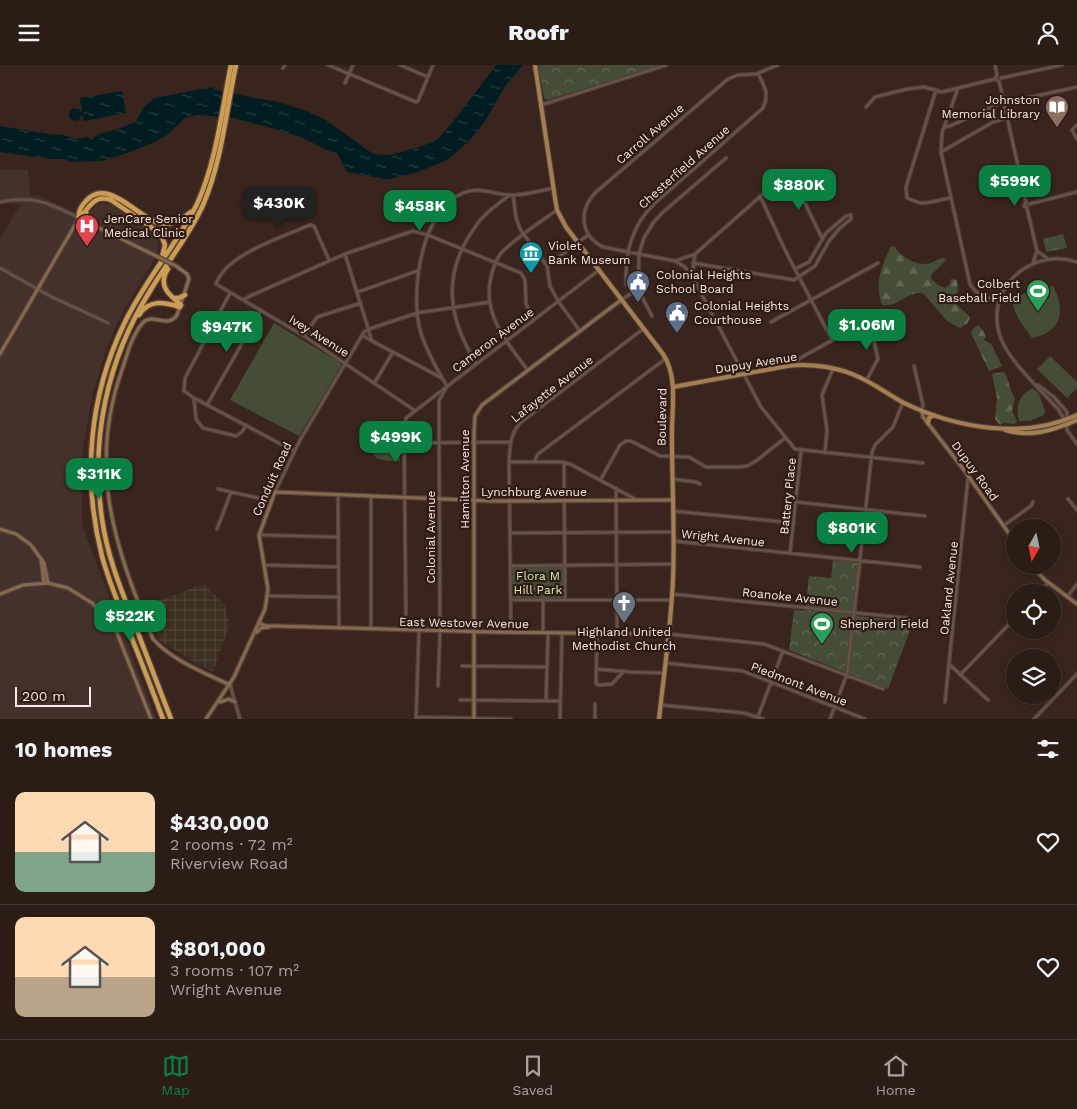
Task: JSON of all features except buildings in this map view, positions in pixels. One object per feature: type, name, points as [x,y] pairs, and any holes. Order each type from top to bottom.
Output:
[{"type":"highway","points":[[164,719],[103,559],[94,519],[91,475],[94,416],[107,363],[132,308],[193,211],[209,172],[231,65]]},
{"type":"highway","points":[[173,719],[114,572],[105,539],[100,504],[98,460],[101,418],[112,373],[128,330],[151,290],[192,227],[206,197],[217,161],[236,65]]},
{"type":"highway","points":[[79,218],[78,212],[85,202],[94,195],[101,193],[116,197],[158,223],[174,223],[193,211]]},
{"type":"highway","points":[[79,218],[96,199],[109,199],[157,230],[163,236],[165,243],[161,262]]},
{"type":"highway","points":[[87,208],[86,217],[89,223]]},
{"type":"highway","points":[[174,256],[164,282],[166,292],[180,306]]},
{"type":"highway","points":[[172,298],[184,295]]},
{"type":"highway","points":[[128,330],[134,326],[143,309],[152,304],[164,302],[180,306]]},
{"type":"main road","name":"Boulevard","points":[[535,65],[557,210],[578,243],[666,358],[671,373],[673,387],[671,415],[674,564],[659,719]]},
{"type":"main road","name":"Dupuy Avenue","points":[[673,387],[795,365],[833,369],[853,374],[903,402],[934,415],[964,424],[1000,429],[1037,428],[1066,422]]},
{"type":"main road","points":[[928,423],[929,418],[934,415]]},
{"type":"main road","points":[[1066,422],[1077,415]]},
{"type":"main road","points":[[1066,422],[1077,421]]},
{"type":"street","points":[[283,68],[286,65]]},
{"type":"street","points":[[328,65],[412,101],[418,101],[433,65]]},
{"type":"street","points":[[345,83],[354,65]]},
{"type":"street","points":[[400,65],[428,77]]},
{"type":"street","points":[[541,105],[666,65]]},
{"type":"street","name":"Carroll Avenue","points":[[588,235],[585,228],[584,214],[587,203],[596,192],[728,79],[738,75],[758,73],[778,65]]},
{"type":"street","points":[[995,65],[997,75],[995,79]]},
{"type":"street","points":[[1033,263],[1037,251],[1027,207],[1024,206],[1026,201],[999,81],[1001,78],[1062,65]]},
{"type":"street","name":"Chesterfield Avenue","points":[[626,285],[627,253],[632,234],[644,214],[763,108],[766,101],[766,91],[758,73]]},
{"type":"street","points":[[997,75],[1001,78]]},
{"type":"street","points":[[866,107],[875,97],[907,89],[924,87],[942,92],[995,79],[999,81]]},
{"type":"street","points":[[944,127],[1003,103],[1077,87]]},
{"type":"street","points":[[958,88],[941,139],[941,151],[950,199],[970,284],[974,291],[980,295],[1000,301]]},
{"type":"street","points":[[936,90],[906,187],[906,193],[907,198],[920,203],[950,199]]},
{"type":"street","points":[[941,151],[1007,118]]},
{"type":"street","points":[[1077,125],[1072,132],[1077,139]]},
{"type":"street","name":"Chesterfield Avenue","points":[[652,316],[638,289],[639,255],[644,238],[662,213],[726,158]]},
{"type":"street","points":[[675,261],[695,254],[787,172],[789,172],[822,238]]},
{"type":"street","points":[[447,386],[426,348],[417,313],[417,271],[428,235],[440,211],[450,200],[473,190],[486,190],[511,195],[553,189]]},
{"type":"street","points":[[1027,207],[1029,204],[1077,192]]},
{"type":"street","points":[[511,195],[517,221],[524,235],[547,266],[550,286],[558,301],[580,331]]},
{"type":"street","points":[[476,363],[460,334],[453,308],[454,272],[462,249],[478,223],[489,211],[511,195]]},
{"type":"street","points":[[760,196],[798,276],[832,340]]},
{"type":"street","points":[[0,202],[27,199],[37,200],[79,218],[176,266],[188,276],[188,283],[176,317],[166,321],[150,319],[142,323],[129,348],[111,407],[107,439],[106,478],[110,512],[119,551],[153,639],[163,650],[176,658],[230,685],[240,719]]},
{"type":"street","points":[[1026,201],[1029,204]]},
{"type":"street","points":[[528,370],[497,327],[490,302],[489,288],[496,262],[505,250],[557,210]]},
{"type":"street","points":[[694,263],[791,280],[816,266],[829,241],[851,219],[852,215],[849,214],[830,228],[822,238],[809,262],[795,269]]},
{"type":"street","points":[[0,354],[79,218]]},
{"type":"street","name":"Ivey Avenue","points":[[329,261],[314,226],[310,225],[241,255],[227,267],[217,281],[216,286],[304,336],[414,410]]},
{"type":"street","points":[[243,300],[250,295],[345,254],[413,231],[428,235],[518,271],[525,280],[526,304],[534,320]]},
{"type":"street","points":[[547,266],[588,235],[603,247],[675,261],[685,267],[692,276]]},
{"type":"street","points":[[1037,251],[1047,259]]},
{"type":"street","points":[[345,254],[372,341]]},
{"type":"street","points":[[692,276],[695,254]]},
{"type":"street","points":[[1066,422],[1008,352],[1002,343],[997,320],[1000,301],[1006,286],[1021,270],[1033,263],[1047,259],[1064,259],[1077,262]]},
{"type":"street","points":[[771,322],[878,263]]},
{"type":"street","points":[[0,268],[108,323]]},
{"type":"street","name":"Cameron Avenue","points":[[405,443],[404,427],[406,418],[414,410],[599,270]]},
{"type":"street","points":[[357,292],[417,271]]},
{"type":"street","name":"Battery Place","points":[[692,276],[762,410],[795,449],[801,451],[790,553]]},
{"type":"street","name":"Hamilton Avenue","points":[[474,719],[474,420],[479,408],[638,289]]},
{"type":"street","points":[[230,293],[184,382],[185,392],[294,451]]},
{"type":"street","points":[[369,329],[417,313],[490,302]]},
{"type":"street","points":[[304,336],[317,317],[361,303]]},
{"type":"street","points":[[207,405],[261,310]]},
{"type":"street","points":[[795,365],[798,359],[878,315]]},
{"type":"street","points":[[866,381],[878,359],[869,320]]},
{"type":"street","name":"Conduit Road","points":[[206,719],[230,685],[265,609],[268,596],[259,535],[275,492],[294,451],[362,335],[369,329]]},
{"type":"street","name":"Lafayette Avenue","points":[[511,633],[509,462],[510,442],[513,431],[520,423],[644,329]]},
{"type":"street","points":[[362,335],[442,378]]},
{"type":"street","points":[[375,383],[393,352]]},
{"type":"street","points":[[534,462],[538,455],[666,358]]},
{"type":"street","points":[[914,366],[923,405],[922,410]]},
{"type":"street","points":[[825,453],[827,430],[822,395],[833,369]]},
{"type":"street","points":[[1035,383],[1051,395],[1068,414],[1066,422],[1068,432],[1077,443]]},
{"type":"street","name":"Colonial Avenue","points":[[438,686],[440,631],[439,401],[447,386]]},
{"type":"street","points":[[436,394],[439,401]]},
{"type":"street","points":[[194,398],[196,419],[203,428],[236,436],[242,432],[246,425]]},
{"type":"street","points":[[830,719],[847,674],[871,458],[875,445],[893,427],[903,402]]},
{"type":"street","name":"Dupuy Road","points":[[922,410],[922,416],[1006,529]]},
{"type":"street","points":[[601,479],[620,445],[626,441],[631,441],[657,455],[692,458],[706,467],[744,467],[756,461],[785,438]]},
{"type":"street","points":[[406,630],[405,443],[510,442]]},
{"type":"street","points":[[801,451],[923,463]]},
{"type":"street","points":[[509,462],[564,462],[575,465],[639,501]]},
{"type":"street","points":[[564,462],[565,600]]},
{"type":"street","name":"Oakland Avenue","points":[[945,702],[968,476]]},
{"type":"street","points":[[672,479],[700,484]]},
{"type":"street","points":[[616,488],[617,635]]},
{"type":"street","points":[[218,489],[272,501]]},
{"type":"street","points":[[217,529],[231,492]]},
{"type":"street","name":"Lynchburg Avenue","points":[[275,492],[474,501],[673,501]]},
{"type":"street","points":[[338,495],[339,628]]},
{"type":"street","points":[[371,496],[371,629]]},
{"type":"street","points":[[1068,499],[1077,510]]},
{"type":"street","points":[[796,502],[925,516]]},
{"type":"street","points":[[1004,526],[1031,506],[1033,502]]},
{"type":"street","points":[[673,511],[794,523]]},
{"type":"street","points":[[0,529],[16,534],[35,550],[40,560],[46,583]]},
{"type":"street","points":[[510,533],[673,532]]},
{"type":"street","points":[[259,535],[338,537]]},
{"type":"street","name":"Wright Avenue","points":[[674,541],[920,567]]},
{"type":"street","points":[[40,560],[44,563],[46,583]]},
{"type":"street","points":[[510,565],[674,564]]},
{"type":"street","points":[[264,565],[338,567]]},
{"type":"street","points":[[34,583],[41,579],[43,571]]},
{"type":"street","points":[[1040,574],[1048,583],[1077,604]]},
{"type":"street","points":[[0,594],[16,587],[34,583],[46,583],[69,589],[92,603],[106,617],[117,633],[151,719]]},
{"type":"street","points":[[1067,597],[1077,584]]},
{"type":"street","name":"Roanoke Avenue","points":[[672,594],[907,618]]},
{"type":"street","points":[[268,596],[338,597]]},
{"type":"street","points":[[510,600],[672,600]]},
{"type":"street","points":[[544,600],[547,667],[546,701]]},
{"type":"street","name":"East Westover Avenue","points":[[259,623],[276,627],[617,635],[668,634]]},
{"type":"street","points":[[254,634],[261,628],[276,627]]},
{"type":"street","points":[[961,675],[1006,628]]},
{"type":"street","points":[[419,630],[416,718],[511,719]]},
{"type":"street","points":[[560,719],[562,634]]},
{"type":"street","points":[[597,634],[596,682],[598,685],[612,684],[624,671]]},
{"type":"street","points":[[668,634],[760,643],[883,689]]},
{"type":"street","points":[[758,718],[783,651]]},
{"type":"street","name":"Piedmont Avenue","points":[[665,663],[738,670],[865,719]]},
{"type":"street","points":[[950,665],[988,700]]},
{"type":"street","points":[[462,666],[547,667]]},
{"type":"street","points":[[596,669],[664,673]]},
{"type":"street","points":[[1034,719],[1077,674]]},
{"type":"street","points":[[217,704],[226,699],[231,699],[235,702]]},
{"type":"street","points":[[460,700],[560,701]]},
{"type":"street","points":[[595,704],[595,719]]},
{"type":"street","points":[[661,705],[744,713],[763,719]]},
{"type":"shaded area","points":[[0,170],[28,170],[30,195],[40,196],[84,217],[97,205],[103,203],[111,205],[154,234],[158,241],[158,250],[154,260],[119,319],[107,347],[93,392],[83,447],[82,504],[82,525],[156,719],[0,719],[0,239],[20,205],[0,202]]},
{"type":"shaded area","points":[[204,584],[224,604],[230,624],[213,672],[160,641],[144,606]]},
{"type":"green space","points":[[538,65],[662,65],[547,100],[544,98]]},
{"type":"green space","points":[[1063,234],[1067,248],[1046,252],[1043,239]]},
{"type":"green space","points":[[891,246],[895,247],[901,255],[916,263],[926,264],[947,259],[932,274],[931,279],[945,288],[950,284],[951,279],[957,280],[958,290],[954,301],[970,318],[967,324],[960,328],[947,321],[923,293],[912,294],[893,304],[882,305],[879,289],[880,274]]},
{"type":"green space","name":"Colbert Baseball Field","points":[[1053,286],[1059,304],[1059,319],[1050,331],[1032,338],[1016,314],[1013,299],[1029,291]]},
{"type":"green space","points":[[274,323],[341,363],[299,436],[230,400]]},
{"type":"green space","points":[[978,325],[986,337],[984,340],[991,344],[1002,366],[989,371],[971,333]]},
{"type":"green space","points":[[1050,356],[1077,382],[1077,388],[1067,398],[1037,369]]},
{"type":"green space","points":[[1003,372],[1015,398],[1012,411],[1017,421],[1015,424],[1004,423],[1000,425],[995,419],[997,398],[992,374]]},
{"type":"green space","points":[[1033,388],[1039,394],[1045,411],[1044,415],[1030,421],[1019,421],[1019,401],[1024,394]]},
{"type":"green space","points":[[370,435],[398,437],[400,461],[376,457],[372,450]]},
{"type":"green space","points":[[833,560],[862,563],[856,616],[913,622],[888,689],[789,650],[794,610],[805,611],[809,576],[831,578]]},
{"type":"green space","name":"Flora M Hill Park","points":[[512,567],[563,567],[563,599],[512,599]]},
{"type":"water","points":[[496,65],[523,65],[506,85],[485,121],[467,143],[447,160],[418,172],[391,179],[347,172],[337,153],[301,137],[233,118],[197,115],[185,118],[167,135],[155,142],[102,161],[70,162],[64,159],[0,152],[0,126],[64,135],[75,139],[88,137],[91,140],[99,134],[118,129],[136,121],[144,107],[154,98],[212,87],[215,90],[278,102],[304,110],[326,120],[373,154],[390,155],[425,145],[438,139]]},
{"type":"water","points":[[122,91],[126,113],[84,121],[82,114],[77,121],[69,117],[69,112],[73,108],[79,109],[82,113],[80,98]]},
{"type":"place","name":"Johnston Memorial Library","points":[[1057,128]]},
{"type":"place","name":"JenCare Senior Medical Clinic","points":[[87,247]]},
{"type":"place","name":"Violet Bank Museum","points":[[531,274]]},
{"type":"place","name":"Colonial Heights School Board","points":[[638,303]]},
{"type":"place","name":"Colbert Baseball Field","points":[[1038,312]]},
{"type":"place","name":"Colonial Heights Courthouse","points":[[677,334]]},
{"type":"place","name":"Highland United Methodist Church","points":[[624,624]]},
{"type":"place","name":"Shepherd Field","points":[[822,645]]}]
